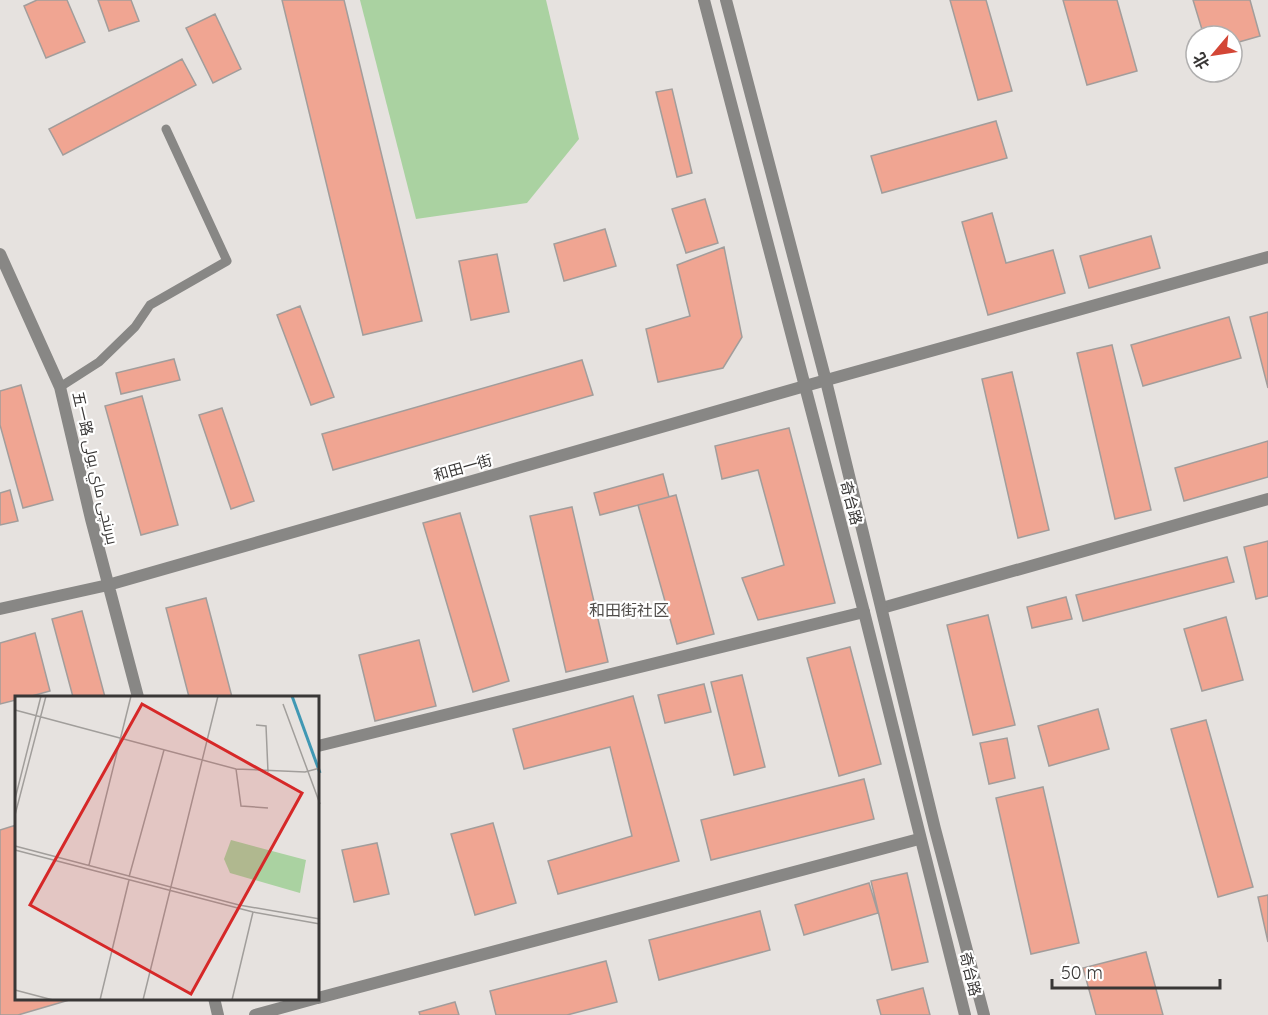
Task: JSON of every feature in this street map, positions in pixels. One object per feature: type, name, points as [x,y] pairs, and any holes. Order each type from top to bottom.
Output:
[{"type":"street","name":"奇台路","points":[[704,0],[864,612],[919,839],[965,1015]]},
{"type":"street","name":"奇台路","points":[[726,0],[826,381],[935,829],[984,1015]]},
{"type":"street","name":"五一路 بىرىنچى ماي يولى","points":[[0,254],[60,387],[138,696]]},
{"type":"street","name":"和田一街","points":[[0,609],[108,585],[805,386],[1268,257]]},
{"type":"street","points":[[882,608],[1268,499]]},
{"type":"street","points":[[320,746],[864,612]]},
{"type":"street","points":[[320,997],[919,839]]},
{"type":"street","points":[[214,1000],[218,1015]]},
{"type":"street","points":[[255,1015],[310,1000]]},
{"type":"lane","points":[[60,387],[99,362],[135,327],[150,305],[227,261],[166,129]]},
{"type":"green space","points":[[360,0],[546,0],[579,139],[527,203],[416,219]]},
{"type":"building","points":[[37,0],[67,0],[85,42],[46,58],[24,6]]},
{"type":"building","points":[[98,0],[131,0],[139,21],[109,31]]},
{"type":"building","points":[[282,0],[344,0],[422,321],[363,335]]},
{"type":"building","points":[[950,0],[986,0],[1012,91],[978,100]]},
{"type":"building","points":[[1063,0],[1117,0],[1137,71],[1087,85]]},
{"type":"building","points":[[1193,0],[1250,0],[1260,36],[1244,41],[1244,24],[1200,24]]},
{"type":"building","points":[[215,14],[241,69],[213,83],[186,28]]},
{"type":"building","points":[[182,59],[196,85],[63,155],[49,129]]},
{"type":"building","points":[[672,89],[692,173],[677,177],[656,92]]},
{"type":"building","points":[[996,121],[1007,158],[882,193],[871,156]]},
{"type":"building","points":[[705,199],[718,243],[686,253],[672,209]]},
{"type":"building","points":[[992,213],[1006,263],[1053,250],[1065,293],[988,315],[962,222]]},
{"type":"building","points":[[605,229],[616,266],[564,281],[554,244]]},
{"type":"building","points":[[1151,236],[1160,268],[1089,288],[1080,256]]},
{"type":"building","points":[[724,247],[742,337],[723,368],[658,382],[646,329],[690,316],[677,265]]},
{"type":"building","points":[[497,254],[509,312],[471,320],[459,261]]},
{"type":"building","points":[[300,306],[334,397],[311,405],[277,315]]},
{"type":"building","points":[[1268,312],[1268,388],[1250,317]]},
{"type":"building","points":[[1229,317],[1241,358],[1143,386],[1131,345]]},
{"type":"building","points":[[1112,345],[1151,510],[1115,519],[1077,353]]},
{"type":"building","points":[[174,359],[180,380],[121,394],[116,373]]},
{"type":"building","points":[[582,360],[593,395],[333,470],[322,434]]},
{"type":"building","points":[[1012,372],[1049,530],[1018,538],[982,379]]},
{"type":"building","points":[[21,385],[53,500],[23,508],[0,425],[0,391]]},
{"type":"building","points":[[142,396],[178,525],[141,535],[105,406]]},
{"type":"building","points":[[222,408],[254,501],[231,509],[199,415]]},
{"type":"building","points":[[789,428],[835,603],[758,620],[742,578],[784,565],[758,470],[722,479],[715,446]]},
{"type":"building","points":[[1268,441],[1268,477],[1184,501],[1175,468]]},
{"type":"building","points":[[663,474],[669,497],[600,515],[594,493]]},
{"type":"building","points":[[10,490],[18,521],[0,525],[0,493]]},
{"type":"building","points":[[676,495],[714,634],[677,644],[638,505]]},
{"type":"building","points":[[572,507],[608,662],[566,672],[530,516]]},
{"type":"building","points":[[460,513],[509,681],[473,692],[423,523]]},
{"type":"building","points":[[1268,541],[1268,596],[1256,599],[1244,547]]},
{"type":"building","points":[[1227,557],[1234,582],[1083,621],[1076,595]]},
{"type":"building","points":[[1066,597],[1072,619],[1032,628],[1027,607]]},
{"type":"building","points":[[206,598],[232,696],[189,696],[166,608]]},
{"type":"building","points":[[82,611],[105,696],[73,696],[52,619]]},
{"type":"building","points":[[988,615],[1015,725],[973,735],[947,625]]},
{"type":"building","points":[[1226,617],[1243,680],[1202,691],[1184,629]]},
{"type":"building","points":[[35,633],[50,691],[32,696],[15,696],[15,700],[0,704],[0,643]]},
{"type":"building","points":[[419,640],[436,706],[375,721],[359,655]]},
{"type":"building","points":[[850,647],[881,764],[839,776],[807,658]]},
{"type":"building","points":[[742,675],[765,767],[734,775],[711,682]]},
{"type":"building","points":[[704,684],[711,712],[665,723],[658,695]]},
{"type":"building","points":[[633,696],[679,861],[558,894],[548,861],[632,836],[610,747],[524,769],[513,729]]},
{"type":"building","points":[[1098,709],[1109,749],[1049,766],[1038,726]]},
{"type":"building","points":[[1206,720],[1253,887],[1218,897],[1171,729]]},
{"type":"building","points":[[1007,738],[1015,778],[989,784],[980,743]]},
{"type":"building","points":[[864,779],[874,819],[711,860],[701,820]]},
{"type":"building","points":[[1043,787],[1079,943],[1031,954],[996,798]]},
{"type":"building","points":[[493,823],[516,903],[475,915],[451,834]]},
{"type":"building","points":[[15,825],[15,1000],[69,1000],[18,1015],[0,1015],[0,830]]},
{"type":"building","points":[[377,843],[389,894],[354,902],[342,850]]},
{"type":"building","points":[[907,873],[928,962],[892,970],[871,881]]},
{"type":"building","points":[[869,883],[878,913],[804,935],[795,905]]},
{"type":"building","points":[[1268,895],[1268,942],[1258,897]]},
{"type":"building","points":[[760,911],[770,950],[659,980],[649,940]]},
{"type":"building","points":[[1146,952],[1163,1015],[1096,1015],[1083,968]]},
{"type":"building","points":[[606,961],[617,1002],[567,1015],[496,1015],[490,991]]},
{"type":"building","points":[[923,988],[930,1015],[881,1015],[877,1000]]},
{"type":"building","points":[[455,1002],[459,1015],[420,1015],[419,1012]]},
{"type":"district","name":"和田街社区","points":[[629,610]]}]
